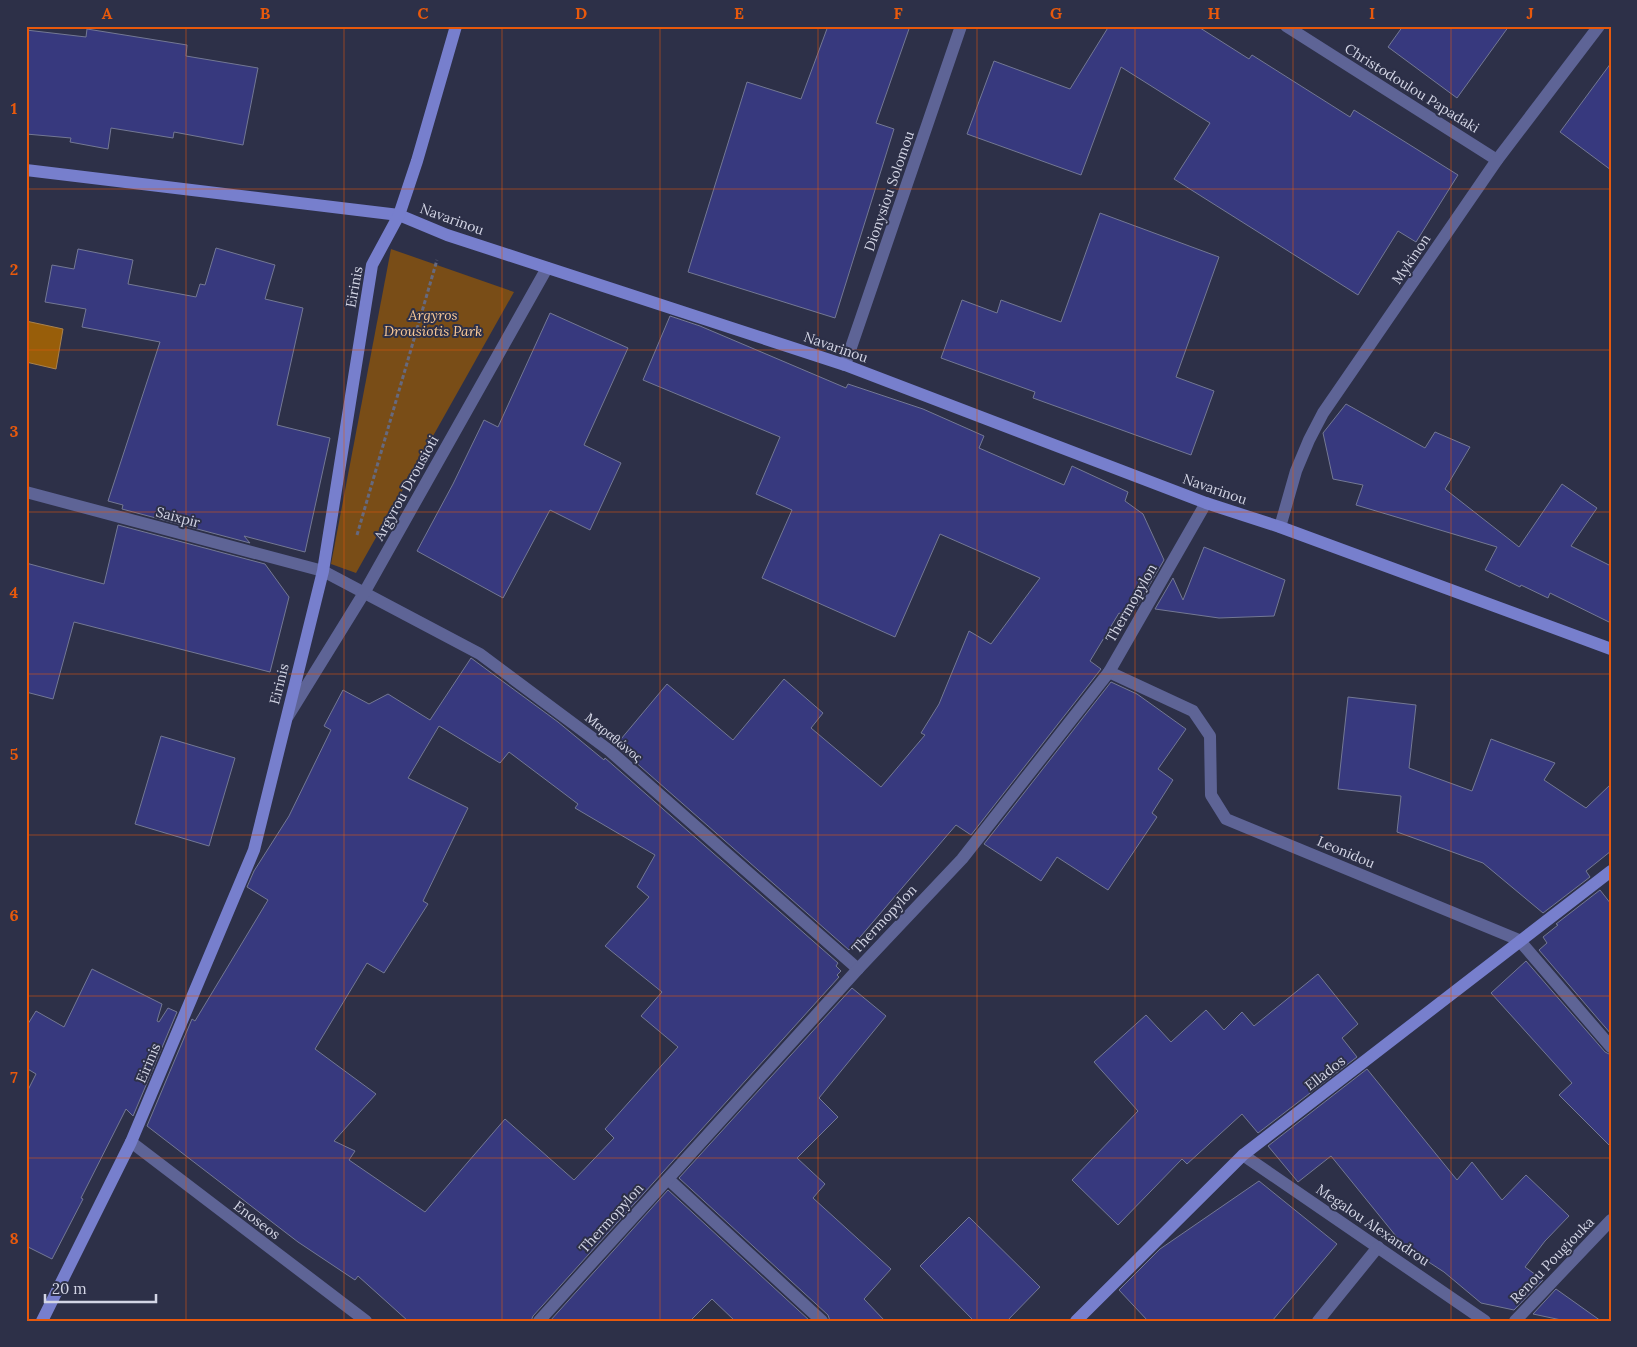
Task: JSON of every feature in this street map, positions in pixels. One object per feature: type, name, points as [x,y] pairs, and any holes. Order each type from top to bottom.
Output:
[{"type":"street","name":"Eirinis","points":[[42,1321],[131,1142],[254,850],[323,571],[372,265],[399,215],[417,161],[456,26]]},
{"type":"street","name":"Dionysiou Solomou","points":[[845,365],[961,26]]},
{"type":"street","name":"Christodoulou Papadaki","points":[[1286,26],[1497,160]]},
{"type":"street","name":"Mykinon","points":[[1280,527],[1296,471],[1323,413],[1497,160],[1599,26]]},
{"type":"street","name":"Navarinou","points":[[26,170],[399,215],[447,235],[845,365],[1206,503],[1280,527],[1611,649]]},
{"type":"street","name":"Argyrou Drousioti","points":[[286,720],[364,593],[547,268]]},
{"type":"street","name":"Saixpir","points":[[26,492],[323,571]]},
{"type":"street","name":"Thermopylon","points":[[539,1321],[858,969],[962,859],[1109,672],[1206,503]]},
{"type":"street","name":"Μαραθώνος","points":[[323,571],[480,654],[595,740],[858,969]]},
{"type":"street","name":"Leonidou","points":[[1109,672],[1192,711],[1210,736],[1211,795],[1226,819],[1519,940],[1611,1046]]},
{"type":"street","name":"Ellados","points":[[1076,1321],[1243,1155],[1611,870]]},
{"type":"street","name":"Enoseos","points":[[131,1142],[366,1321]]},
{"type":"street","name":"Megalou Alexandrou","points":[[1243,1155],[1486,1321]]},
{"type":"street","points":[[668,1179],[822,1321]]},
{"type":"street","name":"Renou Pougiouka","points":[[1515,1321],[1611,1220]]},
{"type":"street","points":[[1318,1321],[1378,1247]]},
{"type":"path","points":[[344,582],[438,260]]},
{"type":"green space","name":"Argyros Drousiotis Park","points":[[391,249],[514,292],[356,573],[331,564]]},
{"type":"shaded area","points":[[26,321],[63,329],[56,369],[26,362]]},
{"type":"building","points":[[828,26],[910,26],[876,123],[894,129],[835,318],[688,272],[747,82],[801,99]]},
{"type":"building","points":[[1109,26],[1197,26],[1249,59],[1252,55],[1350,117],[1354,110],[1458,175],[1416,242],[1398,231],[1358,295],[1174,179],[1210,123],[1121,67],[1081,175],[967,134],[994,61],[1070,89]]},
{"type":"building","points":[[1403,26],[1509,26],[1457,98],[1388,47]]},
{"type":"building","points":[[87,29],[187,45],[186,56],[258,68],[243,145],[174,132],[173,138],[111,128],[108,149],[70,142],[71,138],[26,134],[26,30],[86,37]]},
{"type":"building","points":[[1611,63],[1611,170],[1560,132]]},
{"type":"building","points":[[1100,213],[1219,257],[1176,377],[1214,391],[1191,455],[1033,398],[1035,392],[941,358],[962,300],[997,313],[1001,300],[1061,322]]},
{"type":"building","points":[[216,248],[275,265],[265,299],[303,308],[277,425],[330,438],[305,552],[244,536],[250,543],[122,509],[123,505],[108,501],[160,342],[82,327],[86,309],[45,302],[52,265],[74,269],[78,249],[133,260],[128,284],[196,297],[200,284],[205,285]]},
{"type":"building","points":[[550,313],[628,348],[584,445],[621,463],[590,530],[550,510],[503,598],[417,551],[453,484],[484,420],[498,427]]},
{"type":"building","points":[[670,316],[700,326],[846,388],[848,384],[923,409],[984,436],[979,448],[1064,485],[1072,466],[1128,492],[1125,501],[1143,514],[1164,560],[1137,606],[1132,605],[1127,617],[1119,613],[1090,661],[1101,669],[971,835],[956,825],[849,950],[616,745],[667,684],[733,740],[784,679],[823,713],[811,728],[881,787],[925,735],[921,733],[939,704],[969,631],[991,644],[1040,578],[940,534],[895,637],[762,578],[792,510],[756,494],[780,437],[643,380]]},
{"type":"building","points":[[1346,404],[1425,448],[1435,432],[1470,447],[1445,489],[1519,547],[1562,484],[1597,508],[1571,546],[1611,566],[1611,623],[1550,593],[1548,598],[1485,570],[1497,547],[1356,505],[1363,485],[1333,479],[1323,433]]},
{"type":"building","points":[[118,525],[265,564],[289,597],[270,672],[74,622],[53,699],[26,692],[26,563],[104,584]]},
{"type":"building","points":[[1204,547],[1285,580],[1274,616],[1219,618],[1155,609],[1173,578],[1183,600]]},
{"type":"building","points":[[471,658],[558,722],[604,760],[605,758],[838,963],[836,966],[841,971],[837,975],[839,977],[533,1316],[531,1321],[408,1321],[358,1276],[355,1280],[298,1242],[147,1126],[192,1019],[195,1021],[268,900],[247,887],[254,871],[289,816],[331,730],[324,726],[343,690],[369,704],[388,694],[430,720]],"holes":[[[439,726],[500,763],[509,752],[578,804],[575,808],[655,855],[637,887],[649,897],[605,946],[662,992],[641,1016],[678,1047],[605,1129],[614,1138],[574,1180],[505,1119],[425,1212],[349,1160],[355,1151],[334,1141],[376,1094],[315,1049],[367,963],[384,973],[428,904],[423,901],[468,808],[408,778]]]},
{"type":"building","points":[[1111,682],[1137,694],[1186,729],[1158,769],[1173,780],[1152,813],[1157,817],[1108,890],[1057,857],[1041,881],[984,844]]},
{"type":"building","points":[[1348,697],[1416,705],[1409,768],[1472,791],[1491,739],[1555,763],[1544,780],[1586,808],[1611,784],[1611,851],[1586,871],[1590,877],[1543,913],[1483,863],[1397,832],[1401,796],[1338,789]]},
{"type":"building","points":[[161,736],[235,758],[209,846],[135,824]]},
{"type":"building","points":[[1600,890],[1611,904],[1611,1034],[1539,950],[1547,943],[1543,937],[1558,925],[1556,924]]},
{"type":"building","points":[[1526,961],[1605,1052],[1611,1055],[1611,1147],[1559,1095],[1572,1083],[1491,993]]},
{"type":"building","points":[[92,969],[162,1004],[157,1021],[159,1022],[168,1008],[177,1012],[133,1116],[126,1109],[52,1259],[26,1246],[26,1094],[36,1074],[26,1068],[26,1027],[36,1011],[64,1027]]},
{"type":"building","points":[[1318,974],[1358,1024],[1342,1038],[1357,1057],[1258,1133],[1242,1114],[1187,1164],[1182,1159],[1118,1225],[1072,1180],[1138,1111],[1094,1062],[1146,1015],[1171,1042],[1206,1010],[1224,1030],[1242,1012],[1254,1026]]},
{"type":"building","points":[[852,988],[886,1016],[819,1098],[838,1117],[797,1158],[825,1184],[813,1198],[891,1269],[864,1299],[885,1321],[830,1321],[828,1315],[679,1178]]},
{"type":"building","points":[[1367,1069],[1457,1180],[1472,1162],[1502,1200],[1526,1175],[1569,1216],[1545,1241],[1525,1267],[1543,1280],[1514,1310],[1481,1303],[1444,1272],[1404,1246],[1331,1156],[1298,1182],[1268,1146]]},
{"type":"building","points":[[1259,1181],[1337,1244],[1272,1321],[1148,1321],[1119,1290],[1160,1249]]},
{"type":"building","points":[[668,1190],[810,1321],[735,1321],[712,1299],[690,1321],[550,1321]]},
{"type":"building","points":[[969,1217],[1040,1287],[1007,1321],[974,1321],[920,1266]]},
{"type":"building","points":[[1556,1289],[1601,1321],[1566,1321],[1533,1314]]}]
